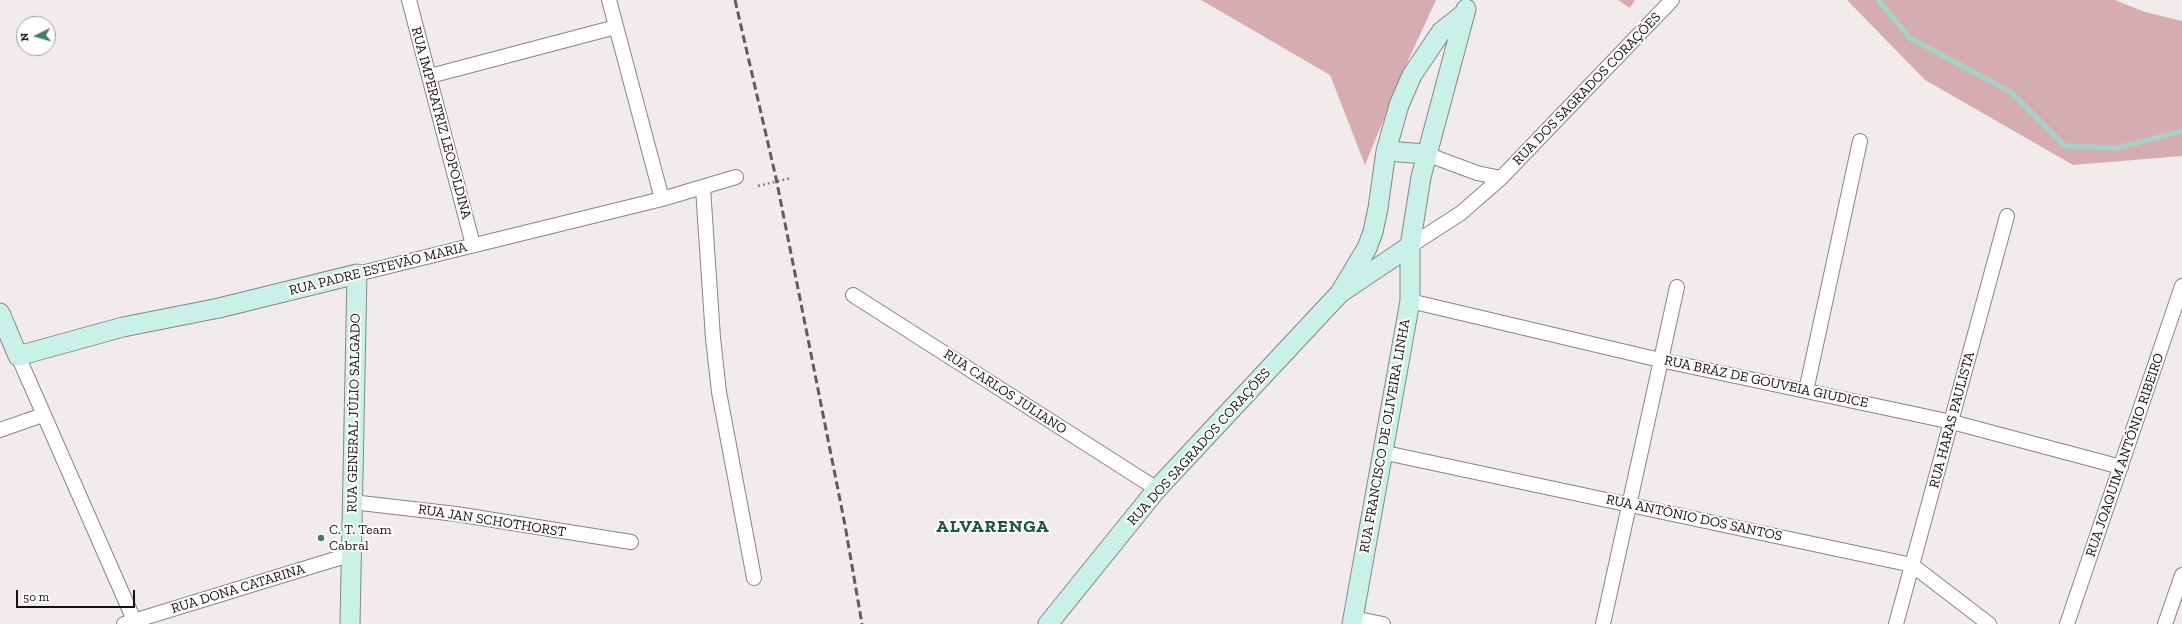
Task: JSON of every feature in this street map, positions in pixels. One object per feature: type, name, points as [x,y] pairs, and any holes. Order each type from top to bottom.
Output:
[{"type":"main road","points":[[1340,293],[1367,248],[1373,232],[1386,151],[1399,105],[1412,75],[1441,32],[1467,6]]},
{"type":"main road","name":"RUA FRANCISCO DE OLIVEIRA LINHA","points":[[1353,621],[1381,452],[1410,301],[1410,246],[1421,177],[1467,6]]},
{"type":"main road","points":[[1386,151],[1426,154]]},
{"type":"main road","points":[[1340,293],[1362,280],[1410,246]]},
{"type":"main road","name":"RUA PADRE ESTEVÃO MARIA","points":[[18,356],[123,327],[218,308],[357,274]]},
{"type":"main road","name":"RUA GENERAL JÚLIO SALGADO","points":[[350,624],[357,274]]},
{"type":"main road","name":"RUA DOS SAGRADOS CORAÇÕES","points":[[1048,624],[1157,489],[1340,293]]},
{"type":"main road","points":[[0,313],[18,356]]},
{"type":"street","name":"RUA IMPERATRIZ LEOPOLDINA","points":[[409,0],[473,245]]},
{"type":"street","points":[[609,0],[662,199]]},
{"type":"street","name":"RUA DOS SAGRADOS CORAÇÕES","points":[[1410,246],[1461,212],[1501,178],[1672,0]]},
{"type":"street","points":[[430,76],[616,27]]},
{"type":"street","points":[[1806,391],[1860,141]]},
{"type":"street","points":[[1426,154],[1477,173],[1501,178]]},
{"type":"street","name":"RUA PADRE ESTEVÃO MARIA","points":[[357,274],[662,199],[736,177]]},
{"type":"street","points":[[703,188],[713,338],[719,392],[754,578]]},
{"type":"street","name":"RUA HARAS PAULISTA","points":[[1896,624],[2007,216]]},
{"type":"street","name":"RUA JOAQUIM ANTÔNIO RIBEIRO","points":[[2067,624],[2182,286]]},
{"type":"street","points":[[1603,624],[1677,287]]},
{"type":"street","name":"RUA CARLOS JULIANO","points":[[853,295],[1157,489]]},
{"type":"street","name":"RUA BRÁZ DE GOUVEIA GIUDICE","points":[[1410,301],[1660,360],[1952,422],[2121,467]]},
{"type":"street","points":[[18,356],[129,622]]},
{"type":"street","points":[[0,430],[43,415]]},
{"type":"street","name":"RUA ANTÔNIO DOS SANTOS","points":[[1381,452],[1630,503],[1912,565],[1989,624]]},
{"type":"street","name":"RUA JAN SCHOTHORST","points":[[352,502],[456,514],[631,542]]},
{"type":"street","name":"RUA DONA CATARINA","points":[[129,622],[352,554]]},
{"type":"street","points":[[2165,624],[2182,577]]},
{"type":"street","points":[[1353,621],[1383,624]]},
{"type":"path","points":[[758,186],[791,178]]},
{"type":"shaded area","points":[[1201,0],[1436,0],[1406,65],[1365,165],[1330,75]]},
{"type":"shaded area","points":[[1618,0],[1635,0],[1630,8]]},
{"type":"shaded area","points":[[1847,0],[2115,0],[2145,12],[2182,21],[2182,156],[2073,165],[1925,80]]},
{"type":"waterway","points":[[1878,0],[1910,38],[2011,92],[2065,146],[2117,148],[2182,131]]},
{"type":"railway","points":[[735,0],[776,178],[845,525],[862,624]]},
{"type":"place","name":"C. T. Team Cabral","points":[[321,538]]},
{"type":"district","name":"ALVARENGA","points":[[993,527]]}]
